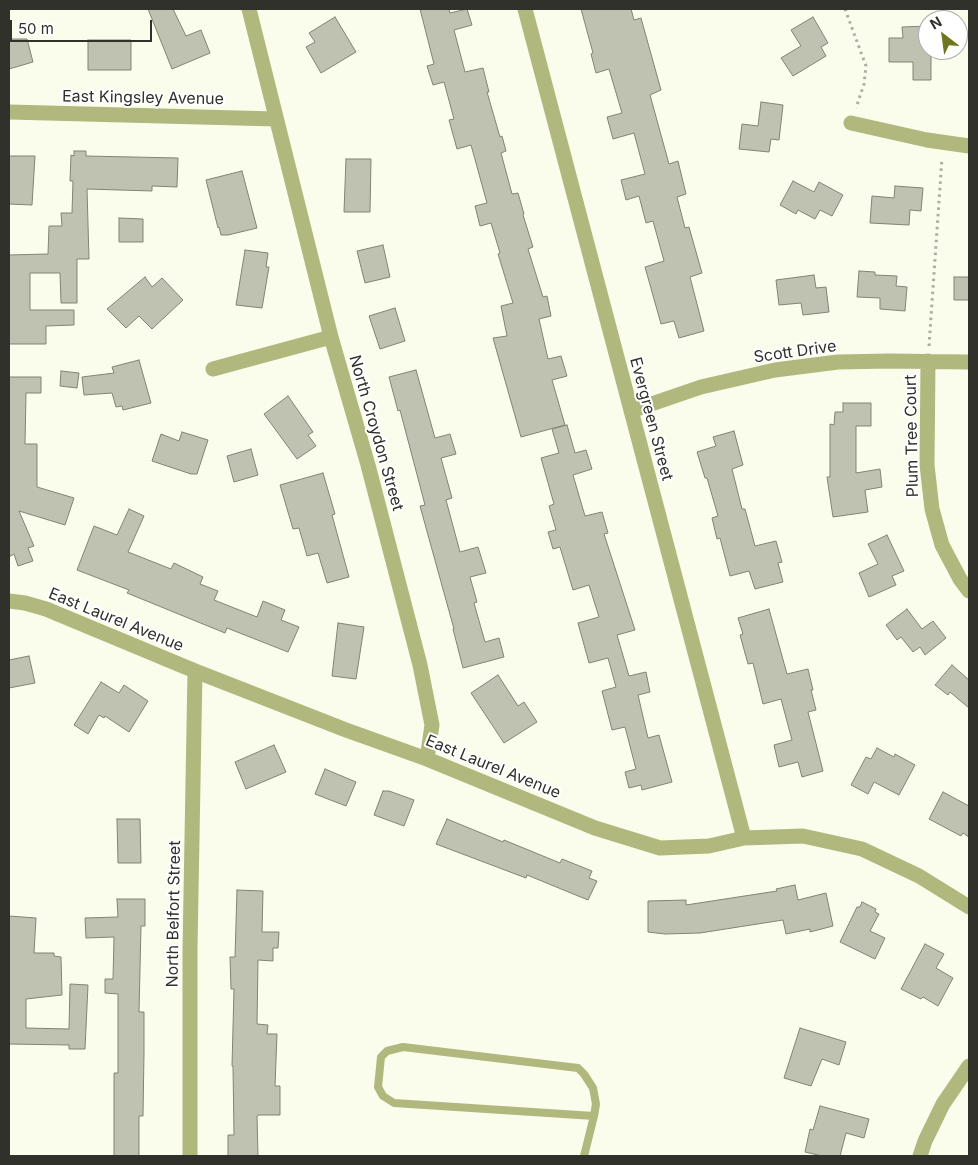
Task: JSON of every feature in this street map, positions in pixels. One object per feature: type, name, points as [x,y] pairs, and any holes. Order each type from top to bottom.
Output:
[{"type":"street","name":"North Croydon Street","points":[[248,9],[331,337],[368,465],[420,665],[432,725],[427,759]]},
{"type":"street","name":"Evergreen Street","points":[[525,9],[744,838]]},
{"type":"street","name":"East Kingsley Avenue","points":[[9,112],[276,118]]},
{"type":"street","points":[[851,123],[969,146]]},
{"type":"street","points":[[213,369],[331,337]]},
{"type":"street","name":"Plum Tree Court","points":[[928,361],[927,465],[932,509],[942,545],[969,592]]},
{"type":"street","name":"Scott Drive","points":[[631,411],[702,387],[775,370],[838,362],[969,362]]},
{"type":"street","name":"East Laurel Avenue","points":[[9,601],[46,609],[195,671],[346,730],[427,759],[596,828],[660,848],[708,846],[744,838],[802,836],[862,848],[919,876],[969,907]]},
{"type":"street","name":"North Belfort Street","points":[[190,1156],[190,949],[195,671]]},
{"type":"street","points":[[920,1156],[943,1104],[969,1066]]},
{"type":"lane","points":[[584,1156],[594,1116],[596,1104],[595,1095],[589,1081],[578,1068],[403,1047],[387,1051],[382,1057],[378,1087],[383,1096],[394,1103],[594,1116]]},
{"type":"path","points":[[845,9],[866,66],[864,84],[851,123]]},
{"type":"path","points":[[928,361],[943,142]]},
{"type":"building","points":[[148,9],[173,9],[186,36],[201,30],[210,53],[172,69]]},
{"type":"building","points":[[420,9],[449,9],[450,13],[467,9],[472,25],[454,30],[465,72],[483,68],[489,92],[487,92],[506,151],[501,153],[512,194],[518,193],[533,247],[528,249],[543,297],[547,296],[551,316],[539,319],[548,359],[561,356],[567,376],[552,380],[565,425],[521,437],[493,338],[507,336],[501,306],[513,303],[491,223],[480,226],[475,206],[487,203],[471,145],[457,149],[449,120],[454,119],[444,82],[433,85],[427,66],[434,64]]},
{"type":"building","points":[[581,9],[631,9],[634,20],[641,18],[661,90],[650,95],[669,164],[678,161],[686,194],[677,197],[685,228],[689,227],[702,273],[690,277],[704,331],[679,338],[674,321],[661,324],[645,267],[664,261],[653,221],[646,223],[639,196],[626,200],[621,180],[645,174],[634,133],[613,139],[607,117],[622,113],[609,69],[596,73],[591,54],[593,53]]},
{"type":"building","points":[[335,17],[356,52],[321,73],[306,47],[315,42],[309,33]]},
{"type":"building","points":[[813,17],[828,43],[821,47],[826,56],[793,76],[781,58],[801,46],[791,30]]},
{"type":"building","points":[[918,26],[918,60],[931,60],[931,80],[913,80],[913,62],[889,62],[889,38],[903,38],[902,27]]},
{"type":"building","points":[[9,39],[27,39],[33,62],[9,69]]},
{"type":"building","points":[[88,40],[131,40],[131,70],[88,70]]},
{"type":"building","points":[[761,102],[783,105],[779,140],[771,139],[769,152],[739,149],[742,124],[758,126]]},
{"type":"building","points":[[74,151],[86,151],[86,156],[178,158],[177,187],[152,186],[152,191],[87,189],[89,259],[77,259],[77,303],[61,303],[60,273],[30,273],[30,310],[74,310],[74,325],[46,326],[46,344],[9,344],[9,255],[48,254],[49,226],[62,226],[61,213],[72,213],[73,181],[70,181],[71,155],[74,156]]},
{"type":"building","points":[[9,156],[35,156],[32,205],[9,204]]},
{"type":"building","points":[[346,159],[371,159],[370,212],[344,212]]},
{"type":"building","points":[[242,171],[257,228],[221,235],[206,180]]},
{"type":"building","points":[[793,181],[814,192],[819,182],[843,195],[832,216],[820,210],[815,219],[798,210],[796,214],[780,205]]},
{"type":"building","points":[[895,186],[923,188],[921,211],[910,210],[909,225],[870,223],[872,196],[894,198]]},
{"type":"building","points":[[119,218],[143,219],[143,242],[119,242]]},
{"type":"building","points":[[383,245],[390,277],[365,283],[357,251]]},
{"type":"building","points":[[245,250],[268,253],[266,267],[269,267],[262,308],[236,305]]},
{"type":"building","points":[[859,271],[875,272],[875,275],[897,276],[896,286],[907,287],[905,311],[880,309],[880,298],[857,297]]},
{"type":"building","points":[[814,275],[816,288],[826,287],[829,312],[803,315],[801,303],[779,305],[776,280]]},
{"type":"building","points":[[145,277],[152,287],[162,278],[183,300],[152,329],[139,316],[126,328],[107,309]]},
{"type":"building","points":[[954,277],[969,277],[969,300],[954,300]]},
{"type":"building","points":[[395,308],[405,341],[380,349],[369,316]]},
{"type":"building","points":[[139,360],[151,403],[123,410],[122,406],[116,407],[112,393],[84,395],[82,377],[114,373],[112,367]]},
{"type":"building","points":[[416,370],[435,438],[450,434],[456,454],[441,458],[452,498],[446,500],[460,552],[478,547],[486,573],[470,577],[477,602],[474,603],[485,642],[499,638],[504,657],[463,668],[420,506],[425,505],[400,410],[398,411],[389,377]]},
{"type":"building","points":[[61,371],[79,373],[77,388],[60,386]]},
{"type":"building","points":[[9,377],[41,377],[41,393],[26,393],[25,444],[37,444],[37,487],[74,498],[65,525],[19,511],[34,546],[28,548],[33,561],[18,566],[14,554],[9,557]]},
{"type":"building","points":[[288,396],[313,432],[308,435],[316,446],[297,459],[264,414]]},
{"type":"building","points":[[843,403],[871,403],[871,426],[856,426],[856,473],[880,469],[882,487],[865,490],[868,512],[833,517],[827,477],[830,477],[830,424],[834,425],[835,412],[843,412]]},
{"type":"building","points":[[567,425],[575,453],[586,450],[592,469],[573,475],[585,516],[602,512],[608,533],[604,534],[635,630],[617,635],[629,676],[646,672],[650,692],[638,695],[648,738],[659,735],[672,782],[642,790],[641,785],[629,788],[625,772],[636,769],[625,727],[612,730],[602,691],[616,687],[608,658],[589,663],[578,623],[599,617],[589,585],[573,590],[560,547],[553,549],[548,532],[556,530],[549,506],[554,504],[541,458],[559,453],[552,429]]},
{"type":"building","points":[[734,431],[743,465],[732,469],[742,509],[745,509],[755,546],[776,541],[782,562],[778,563],[783,582],[755,589],[749,571],[730,576],[720,538],[717,539],[712,518],[718,516],[697,452],[716,446],[713,437]]},
{"type":"building","points":[[182,432],[208,440],[197,474],[191,474],[152,461],[161,434],[179,441]]},
{"type":"building","points":[[251,449],[258,475],[234,482],[227,456]]},
{"type":"building","points":[[323,473],[335,514],[332,515],[349,577],[327,583],[318,553],[307,556],[299,528],[293,529],[280,485]]},
{"type":"building","points":[[129,509],[144,516],[128,552],[171,569],[174,563],[203,577],[200,584],[218,591],[214,600],[257,617],[263,601],[285,610],[281,620],[299,627],[288,652],[227,628],[225,633],[127,593],[129,590],[77,570],[94,526],[117,535]]},
{"type":"building","points":[[887,535],[904,571],[892,576],[896,585],[869,597],[859,573],[878,564],[868,544]]},
{"type":"building","points":[[769,609],[787,674],[808,669],[813,690],[811,690],[816,710],[808,712],[823,771],[802,777],[798,762],[779,767],[774,745],[792,740],[781,699],[763,704],[753,663],[748,664],[740,635],[743,634],[738,618]]},
{"type":"building","points":[[907,609],[922,629],[933,621],[946,638],[925,655],[920,647],[913,652],[901,637],[897,640],[886,625]]},
{"type":"building","points":[[338,623],[364,627],[356,679],[332,676]]},
{"type":"building","points":[[29,656],[35,683],[9,688],[9,660]]},
{"type":"building","points":[[952,665],[969,680],[969,708],[950,692],[948,695],[935,685]]},
{"type":"building","points":[[498,675],[518,706],[524,702],[537,722],[504,743],[471,693]]},
{"type":"building","points":[[101,682],[119,693],[124,685],[148,701],[129,732],[105,716],[104,718],[99,715],[88,734],[74,725]]},
{"type":"building","points":[[274,745],[286,772],[246,789],[235,762]]},
{"type":"building","points":[[877,748],[894,757],[895,754],[915,765],[899,795],[874,782],[868,794],[851,785],[866,757],[871,759]]},
{"type":"building","points":[[325,769],[356,782],[346,806],[315,794]]},
{"type":"building","points":[[383,791],[389,791],[414,800],[404,826],[374,815]]},
{"type":"building","points":[[943,792],[969,806],[969,837],[963,833],[961,836],[929,819]]},
{"type":"building","points":[[117,819],[140,819],[141,863],[118,863]]},
{"type":"building","points":[[447,819],[560,863],[562,859],[592,871],[589,878],[597,881],[588,900],[527,875],[526,878],[436,844]]},
{"type":"building","points":[[795,885],[798,900],[826,893],[833,926],[810,932],[810,929],[786,934],[783,920],[700,933],[665,934],[648,932],[648,901],[686,900],[686,905],[777,891],[776,889]]},
{"type":"building","points":[[237,890],[263,891],[262,932],[279,932],[278,948],[273,948],[273,961],[258,960],[257,1024],[268,1025],[267,1034],[277,1034],[275,1086],[280,1086],[280,1115],[257,1116],[258,1156],[228,1156],[228,1135],[234,1135],[232,1066],[234,989],[231,989],[230,957],[235,957]]},
{"type":"building","points":[[117,899],[145,899],[145,926],[141,926],[139,1012],[144,1012],[144,1052],[143,1116],[139,1116],[139,1156],[114,1156],[114,1073],[118,1073],[118,994],[105,993],[105,979],[113,979],[114,937],[86,938],[85,918],[118,917]]},
{"type":"building","points":[[862,902],[876,909],[875,912],[879,914],[870,931],[885,938],[875,959],[840,942],[857,907],[860,907]]},
{"type":"building","points":[[9,916],[36,918],[34,953],[54,953],[54,956],[61,957],[62,995],[26,999],[26,1028],[69,1029],[70,984],[88,985],[85,1049],[69,1049],[69,1045],[9,1044]]},
{"type":"building","points":[[925,944],[944,954],[936,968],[953,978],[938,1006],[923,997],[921,999],[901,989]]},
{"type":"building","points":[[800,1028],[846,1042],[839,1065],[822,1059],[811,1086],[784,1078]]},
{"type":"building","points":[[820,1106],[869,1119],[864,1138],[846,1133],[840,1156],[822,1156],[805,1152],[810,1129],[813,1130]]}]
